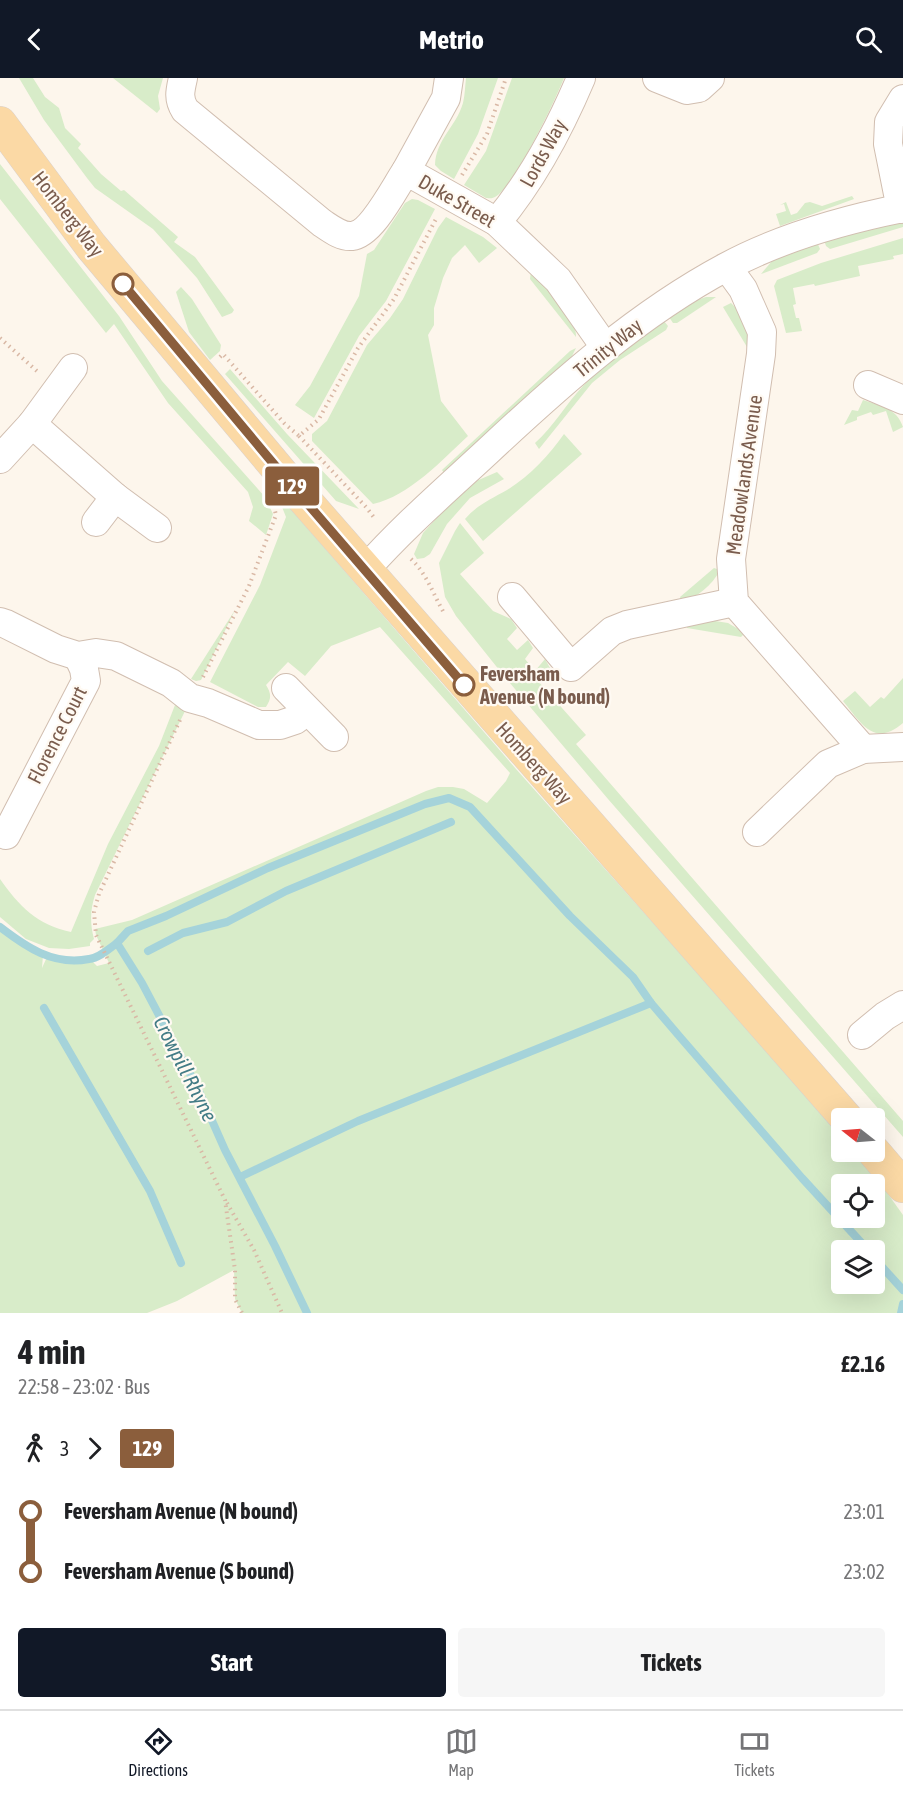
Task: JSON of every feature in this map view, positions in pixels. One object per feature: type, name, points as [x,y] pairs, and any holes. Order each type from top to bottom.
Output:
[{"type":"main road","name":"Homberg Way","points":[[0,123],[91,246],[288,481],[837,1108]]},
{"type":"main road","points":[[883,1162],[903,1186]]},
{"type":"street","name":"Duke Street","points":[[183,78],[180,102],[195,120],[340,235],[353,236],[365,230],[406,171],[497,222],[558,280],[605,347]]},
{"type":"street","points":[[406,171],[446,98],[449,78]]},
{"type":"street","name":"Lords Way","points":[[497,222],[518,197],[550,146],[581,78]]},
{"type":"street","points":[[657,78],[687,90],[699,88],[710,78]]},
{"type":"street","points":[[902,208],[888,144],[889,122],[903,99]]},
{"type":"street","name":"Trinity Way","points":[[365,570],[391,541],[504,436],[605,347],[660,308],[727,267],[804,234],[902,208]]},
{"type":"street","name":"Meadowlands Avenue","points":[[727,267],[742,289],[762,332],[761,354],[731,559],[734,602]]},
{"type":"street","points":[[0,459],[32,424],[66,378]]},
{"type":"street","points":[[868,386],[903,400]]},
{"type":"street","points":[[32,424],[115,497],[157,528]]},
{"type":"street","points":[[96,522],[115,497]]},
{"type":"street","points":[[512,597],[563,675],[612,631],[627,625],[734,602],[863,749]]},
{"type":"street","points":[[0,622],[78,657],[96,653],[116,656],[171,683],[190,698],[208,703],[259,725],[280,725],[295,720],[307,711]]},
{"type":"street","name":"Florence Court","points":[[8,817],[51,751],[86,681],[84,669],[78,657]]},
{"type":"street","points":[[286,688],[334,737]]},
{"type":"street","points":[[758,832],[828,764],[863,749],[903,747]]},
{"type":"street","points":[[862,1035],[885,1016],[902,1006]]},
{"type":"path","points":[[461,177],[487,134],[506,78]]},
{"type":"path","points":[[223,354],[284,423],[299,436],[319,419],[358,348],[394,300],[440,211]]},
{"type":"path","points":[[0,338],[25,362],[66,378]]},
{"type":"path","points":[[199,685],[249,586],[276,515],[274,504]]},
{"type":"path","points":[[181,719],[99,894],[94,912],[96,935],[225,1200],[254,1250],[282,1313]]},
{"type":"path","points":[[225,1200],[235,1270],[235,1299],[242,1313]]},
{"type":"green space","points":[[19,78],[33,78],[45,97],[59,108],[65,128],[81,144],[78,148],[101,174],[121,191],[124,190],[178,237],[174,242],[195,257],[234,310],[232,313],[222,317],[197,278],[153,229],[95,188],[44,120]]},
{"type":"green space","points":[[113,78],[163,78],[158,96],[160,109],[157,113]]},
{"type":"green space","points":[[466,78],[498,78],[478,134],[454,179],[435,165],[436,156],[442,140],[460,111]]},
{"type":"green space","points":[[512,78],[564,78],[543,123],[513,177],[495,197],[486,198],[464,185],[486,151]]},
{"type":"green space","points":[[0,164],[119,316],[162,381],[265,497],[273,514],[266,535],[249,521],[253,507],[248,492],[168,403],[114,324],[106,333],[0,199]]},
{"type":"green space","points":[[852,196],[854,199],[780,226],[776,214],[786,211],[784,204],[780,205],[786,202],[791,215],[797,213],[805,203],[810,202],[822,206]]},
{"type":"green space","points":[[412,199],[435,209],[386,301],[359,336],[314,418],[295,405],[310,386],[359,296],[367,254],[374,250],[405,203]]},
{"type":"green space","points":[[446,217],[483,237],[497,248],[479,263],[465,245],[452,258],[434,308],[434,325],[428,335],[441,401],[468,436],[412,486],[386,500],[373,504],[312,441],[312,434],[327,421],[367,345],[403,299],[438,228]]},
{"type":"green space","points":[[903,219],[903,227],[830,249],[824,240]]},
{"type":"green space","points":[[903,238],[903,254],[893,256],[894,259],[858,266],[860,276],[815,286],[814,284],[793,288],[796,304],[793,305],[802,331],[786,333],[774,286],[777,280],[821,263]]},
{"type":"green space","points":[[817,242],[820,249],[817,253],[761,274],[772,261]]},
{"type":"green space","points":[[531,271],[566,312],[572,321],[576,337],[530,279]]},
{"type":"green space","points":[[181,287],[192,299],[221,345],[220,351],[210,360],[189,332],[176,292]]},
{"type":"green space","points":[[716,297],[677,323],[673,323],[669,317],[694,301]]},
{"type":"green space","points":[[731,303],[738,310],[752,346],[747,347],[723,307]]},
{"type":"green space","points":[[663,320],[668,326],[666,330],[620,360],[592,383],[539,449],[535,443],[583,386],[611,359]]},
{"type":"green space","points":[[576,348],[568,364],[444,473],[442,470],[570,351]]},
{"type":"green space","points":[[230,369],[287,434],[359,509],[336,501],[225,374]]},
{"type":"green space","points":[[863,400],[892,412],[903,427],[893,432],[886,411],[873,415],[871,412],[844,425],[852,410],[858,411]]},
{"type":"green space","points":[[564,434],[582,454],[483,541],[465,519],[479,506],[507,490],[531,472]]},
{"type":"green space","points":[[497,472],[504,479],[470,498],[447,524],[430,554],[417,559],[414,554],[423,533],[467,485]]},
{"type":"green space","points":[[276,492],[516,769],[831,1123],[831,1162],[865,1162],[874,1174],[831,1174],[831,1228],[885,1228],[885,1190],[903,1215],[903,1313],[242,1313],[235,1299],[234,1270],[177,1301],[147,1313],[0,1313],[0,927],[43,955],[42,968],[47,957],[62,960],[90,959],[97,966],[109,963],[95,929],[132,920],[438,787],[464,789],[487,803],[510,773],[380,627],[331,646],[305,676],[288,662],[266,685],[270,696],[266,707],[258,707],[210,682],[260,585],[286,517]]},
{"type":"green space","points":[[460,523],[484,553],[460,574],[493,611],[511,619],[517,628],[507,639],[517,650],[528,640],[533,648],[525,659],[535,671],[545,659],[550,668],[538,681],[586,735],[576,744],[903,1121],[903,1137],[885,1116],[885,1108],[878,1108],[608,799],[456,616],[445,597],[439,563]]},
{"type":"green space","points":[[714,568],[720,570],[713,581],[699,594],[682,604],[680,597]]},
{"type":"green space","points":[[235,610],[201,680],[191,679]]},
{"type":"green space","points":[[709,620],[728,623],[745,633],[741,637],[687,628],[686,623]]},
{"type":"green space","points":[[903,678],[903,723],[893,730],[876,733],[869,730],[843,701],[855,691],[870,707],[881,697],[884,699]]},
{"type":"green space","points":[[175,705],[186,709],[95,895],[91,917],[94,939],[90,946],[69,949],[49,948],[26,939],[0,917],[0,879],[14,898],[30,913],[48,925],[71,932],[108,844],[159,746]]},
{"type":"waterway","points":[[117,943],[128,931],[166,916],[268,868],[425,804],[449,798],[470,807],[570,916],[633,977],[651,1003],[680,1037],[859,1240]]},
{"type":"waterway","points":[[148,951],[183,933],[227,922],[286,891],[451,822]]},
{"type":"waterway","name":"Crowpill Rhyne","points":[[0,927],[30,948],[64,960],[93,958],[117,943],[142,983],[198,1089],[225,1150],[307,1313]]},
{"type":"waterway","points":[[240,1177],[358,1121],[651,1003]]},
{"type":"waterway","points":[[44,1008],[150,1191],[181,1263]]},
{"type":"waterway","points":[[885,1270],[903,1290]]},
{"type":"waterway","points":[[901,1313],[903,1304]]},
{"type":"bus line","name":"129","points":[[123,284],[288,481],[464,685]]},
{"type":"place","name":"Feversham Avenue (N bound)","points":[[464,685]]}]
